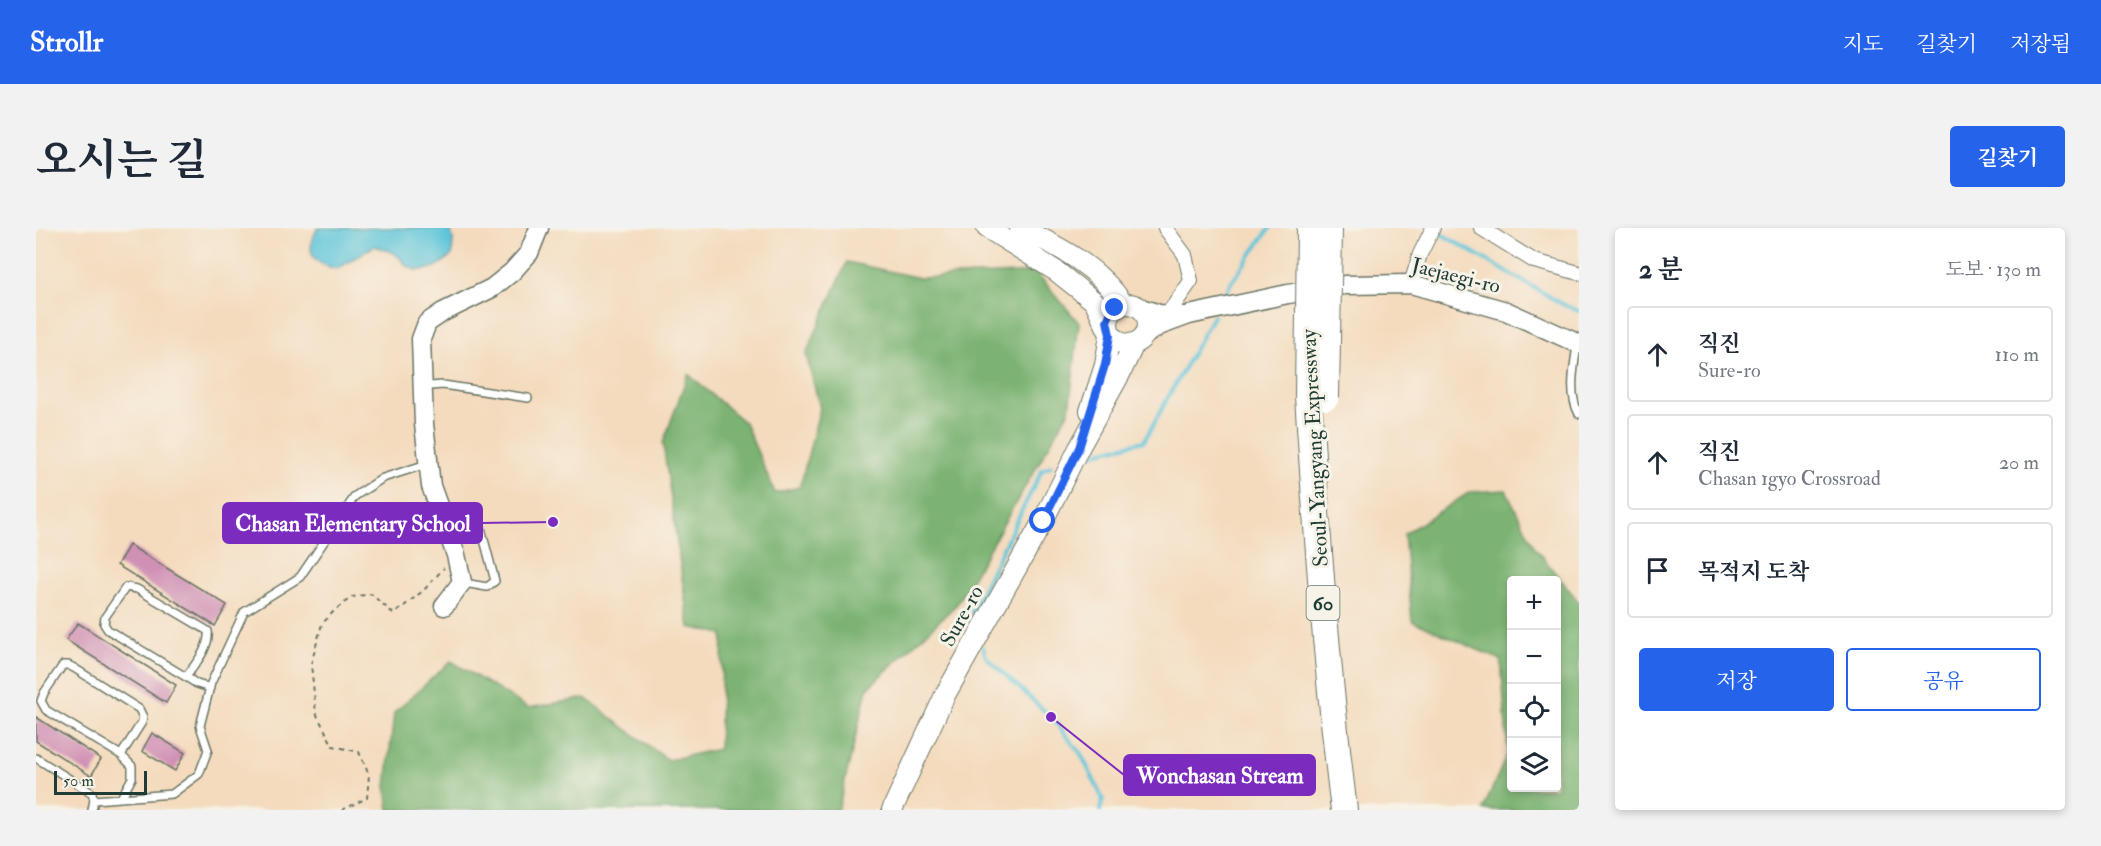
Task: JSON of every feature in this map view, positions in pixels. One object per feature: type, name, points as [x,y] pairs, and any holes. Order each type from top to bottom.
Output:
[{"type":"highway","name":"Seoul-Yangyang Expressway","points":[[1310,228],[1322,593],[1334,732],[1344,810]]},
{"type":"highway","name":"Seoul-Yangyang Expressway","points":[[1329,228],[1317,397],[1360,810]]},
{"type":"main road","points":[[987,228],[1056,271],[1095,302],[1109,332],[1120,344],[1139,340],[1148,321],[1095,272],[1051,243],[1020,228]]},
{"type":"main road","points":[[1109,332],[1107,321],[1115,308],[1132,306]]},
{"type":"main road","name":"Sure-ro","points":[[1079,448],[1105,365],[1109,332]]},
{"type":"main road","name":"Sure-ro","points":[[892,810],[945,695],[1043,521],[1079,448],[1139,340]]},
{"type":"street","points":[[444,606],[462,582],[456,555],[431,486],[421,339],[427,323],[443,312],[468,302],[492,288],[512,272],[529,253],[539,228]]},
{"type":"street","points":[[1165,228],[1185,255],[1191,281],[1167,315]]},
{"type":"street","points":[[1412,284],[1420,254],[1433,228]]},
{"type":"street","points":[[1481,228],[1534,261],[1579,273]]},
{"type":"street","name":"Jaejaegi-ro","points":[[1189,315],[1288,294],[1346,285],[1412,284],[1506,311],[1578,344]]},
{"type":"street","points":[[1132,306],[1167,315],[1189,315]]},
{"type":"street","points":[[1139,340],[1160,326],[1189,315]]},
{"type":"lane","points":[[1578,344],[1573,376],[1576,408],[1579,414]]},
{"type":"lane","points":[[423,392],[430,386],[443,385],[528,398]]},
{"type":"lane","points":[[94,800],[172,794],[199,774],[208,750],[200,726],[211,683],[244,612],[300,577],[355,496],[383,478],[429,464]]},
{"type":"lane","points":[[462,582],[487,587],[495,581],[481,528]]},
{"type":"lane","points":[[186,677],[204,650],[209,639],[208,631],[137,589],[126,587],[105,617],[104,624],[108,630],[196,684],[210,688]]},
{"type":"lane","points":[[121,755],[142,722],[143,717],[139,709],[74,668],[63,665],[41,701],[46,710],[121,755],[132,766],[132,778],[121,798]]},
{"type":"lane","points":[[36,758],[92,794],[94,800],[92,810]]},
{"type":"path","points":[[342,810],[366,798],[369,775],[359,752],[333,746],[315,713],[311,664],[322,624],[352,597],[371,594],[394,614],[424,590],[456,555]]},
{"type":"green space","points":[[847,262],[920,278],[1036,272],[1079,323],[1069,411],[957,604],[867,689],[838,810],[389,810],[386,787],[394,713],[451,661],[528,708],[585,698],[668,760],[719,749],[723,634],[689,627],[663,443],[688,374],[745,423],[775,493],[800,487],[820,408],[806,354]]},
{"type":"green space","points":[[1506,490],[1535,548],[1558,576],[1507,576],[1507,739],[1501,660],[1412,621],[1404,534],[1470,492]]},
{"type":"green space","points":[[1561,580],[1579,602],[1579,810],[1483,810],[1507,754],[1507,792],[1561,792]]},
{"type":"water","points":[[318,228],[450,228],[453,239],[452,255],[437,266],[420,270],[407,266],[392,252],[374,246],[337,269],[322,264],[313,255],[312,243]]},
{"type":"building","points":[[129,545],[227,605],[215,626],[117,565]]},
{"type":"building","points":[[78,623],[176,685],[166,703],[66,640]]},
{"type":"building","points":[[36,717],[101,759],[91,776],[36,741]]},
{"type":"building","points":[[152,733],[185,753],[175,771],[142,751]]},
{"type":"waterway","points":[[1221,301],[1232,281],[1270,228]]},
{"type":"waterway","points":[[1436,231],[1564,305],[1579,311]]},
{"type":"waterway","points":[[1083,456],[1144,441],[1213,316]]},
{"type":"waterway","points":[[975,621],[972,611],[1042,470],[1051,466]]},
{"type":"waterway","points":[[983,647],[986,657],[1051,717],[1081,754],[1103,799],[1100,810]]},
{"type":"place","name":"Chasan Elementary School","points":[[553,522]]},
{"type":"place","name":"Wonchasan Stream","points":[[1051,717]]},
{"type":"route","points":[[1043,521],[1079,448],[1105,365],[1110,335],[1107,321],[1115,308]]}]
